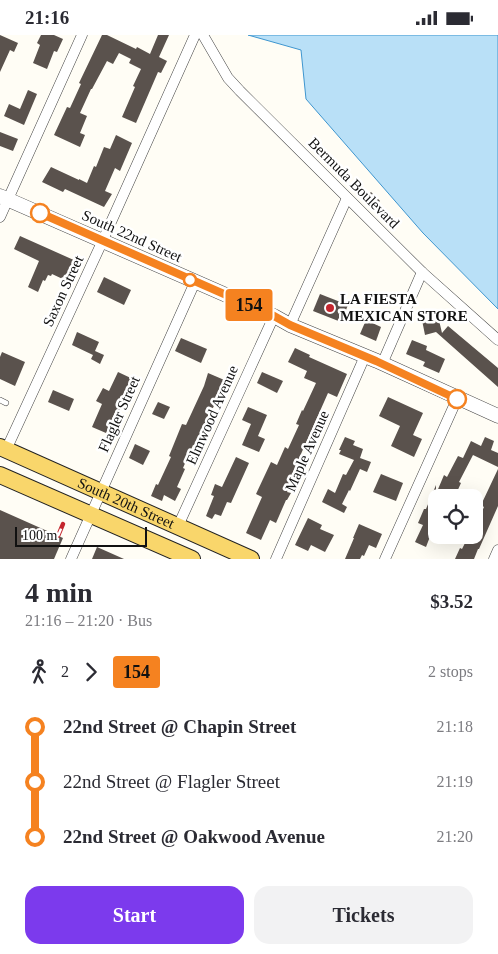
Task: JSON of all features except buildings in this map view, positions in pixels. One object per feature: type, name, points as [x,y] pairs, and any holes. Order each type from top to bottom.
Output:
[{"type":"main road","name":"South 20th Street","points":[[3,448],[251,559]]},
{"type":"main road","name":"South 20th Street","points":[[0,475],[91,514],[165,554],[192,559]]},
{"type":"street","points":[[0,217],[4,198],[82,35]]},
{"type":"street","name":"Saxon Street","points":[[3,448],[103,240],[195,35]]},
{"type":"street","name":"Bermuda Boulevard","points":[[203,35],[234,85],[422,272],[498,340]]},
{"type":"street","name":"South 22nd Street","points":[[4,198],[103,240],[274,316],[290,325],[365,356],[498,416]]},
{"type":"street","points":[[290,325],[347,198]]},
{"type":"street","points":[[382,364],[422,272]]},
{"type":"street","name":"Flagler Street","points":[[71,559],[195,282]]},
{"type":"street","name":"Elmwood Avenue","points":[[178,526],[274,316]]},
{"type":"street","name":"Maple Avenue","points":[[276,559],[365,356]]},
{"type":"street","points":[[385,559],[457,399]]},
{"type":"street","points":[[494,559],[498,551]]},
{"type":"lane","points":[[0,400],[6,403]]},
{"type":"water","points":[[248,35],[498,35],[498,309],[423,233],[306,99],[301,50]]},
{"type":"railway","points":[[58,536],[63,524]]},
{"type":"bus line","name":"154","points":[[40,213],[274,316],[290,325],[376,361],[457,399]]},
{"type":"place","name":"LA FIESTA MEXICAN STORE","points":[[330,308]]}]
